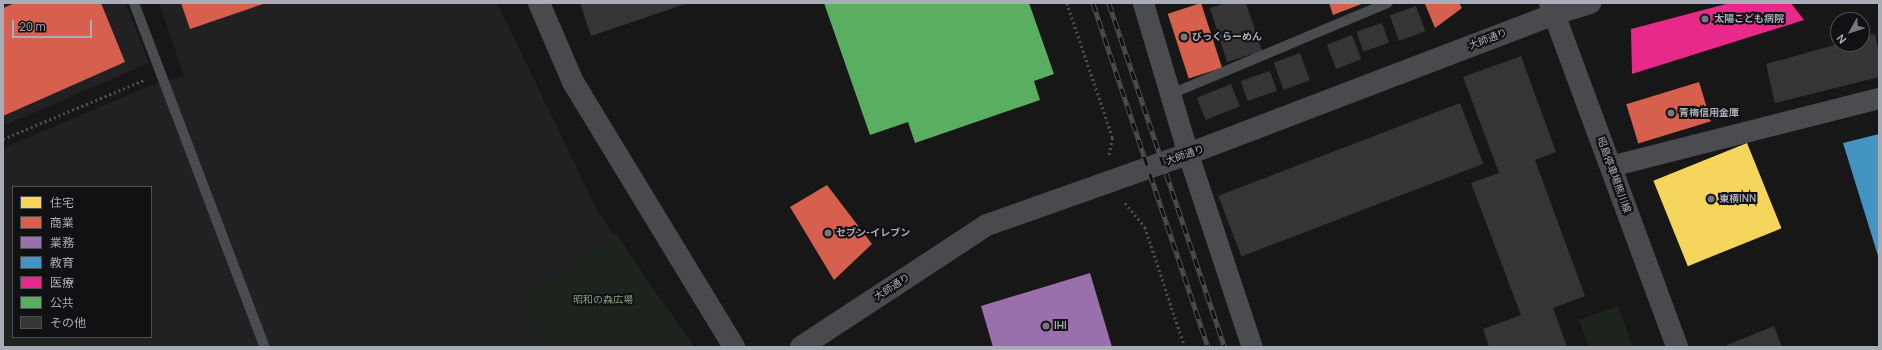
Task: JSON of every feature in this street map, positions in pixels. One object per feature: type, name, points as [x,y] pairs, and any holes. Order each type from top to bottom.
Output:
[{"type":"street","points":[[539,3],[573,82],[734,347]]},
{"type":"street","points":[[1143,3],[1188,154],[1252,347]]},
{"type":"street","name":"大師通り","points":[[801,347],[987,225],[1116,178],[1188,154],[1552,8],[1590,3]]},
{"type":"street","name":"昭島停車場熊川線","points":[[1552,8],[1677,347]]},
{"type":"street","points":[[1610,166],[1879,98]]},
{"type":"lane","points":[[134,3],[265,347]]},
{"type":"lane","points":[[1171,94],[1388,3]]},
{"type":"path","points":[[1067,3],[1113,138],[1108,154],[1124,202],[1145,227],[1185,347]]},
{"type":"path","points":[[3,139],[160,73]]},
{"type":"shaded area","points":[[3,3],[125,3],[149,63],[3,126]]},
{"type":"shaded area","points":[[159,3],[497,3],[598,212],[695,347],[3,347],[3,148],[150,86],[184,76]]},
{"type":"green space","name":"昭和の森広場","points":[[617,234],[690,347],[547,347],[518,304]]},
{"type":"green space","points":[[3,283],[12,291],[12,338],[67,338],[78,347],[3,347]]},
{"type":"green space","points":[[1618,306],[1633,347],[1589,347],[1579,320]]},
{"type":"building: 住宅","points":[[1747,143],[1781,228],[1688,266],[1653,181]]},
{"type":"building: 商業","points":[[15,3],[101,3],[125,62],[3,116],[3,8]]},
{"type":"building: 商業","points":[[181,3],[266,3],[190,29]]},
{"type":"building: 商業","points":[[1201,3],[1222,68],[1189,78],[1168,14]]},
{"type":"building: 商業","points":[[1329,3],[1364,3],[1333,15]]},
{"type":"building: 商業","points":[[1459,3],[1462,8],[1435,28],[1425,4]]},
{"type":"building: 商業","points":[[1699,82],[1711,121],[1638,143],[1626,104]]},
{"type":"building: 商業","points":[[827,185],[872,244],[834,280],[790,207]]},
{"type":"building: 業務","name":"IHI","points":[[1090,273],[1112,347],[993,347],[981,306]]},
{"type":"building: 教育","points":[[1879,134],[1879,259],[1843,143]]},
{"type":"building: 医療","points":[[1730,3],[1791,3],[1804,20],[1632,74],[1631,29]]},
{"type":"building: 公共","points":[[824,3],[1029,3],[1054,74],[1034,81],[1040,100],[915,143],[908,122],[870,135]]},
{"type":"building: その他","points":[[580,3],[688,3],[591,36]]},
{"type":"building: その他","points":[[1226,3],[1246,3],[1262,51],[1227,62],[1210,8]]},
{"type":"building: その他","points":[[1416,6],[1425,31],[1399,41],[1390,16]]},
{"type":"building: その他","points":[[1382,23],[1389,43],[1363,52],[1356,32]]},
{"type":"building: その他","points":[[1875,34],[1879,53],[1879,77],[1775,103],[1766,64],[1830,46],[1830,52],[1870,52],[1870,35]]},
{"type":"building: その他","points":[[1352,35],[1361,59],[1336,69],[1327,45]]},
{"type":"building: その他","points":[[1300,53],[1310,80],[1284,90],[1274,63]]},
{"type":"building: その他","points":[[1521,56],[1556,152],[1535,160],[1585,296],[1553,308],[1567,347],[1489,347],[1483,329],[1521,315],[1471,183],[1499,173],[1463,77]]},
{"type":"building: その他","points":[[1270,71],[1277,91],[1248,101],[1241,81]]},
{"type":"building: その他","points":[[1231,84],[1240,106],[1206,120],[1197,98]]},
{"type":"building: その他","points":[[1460,103],[1483,164],[1241,257],[1218,196]]},
{"type":"building: その他","points":[[1774,326],[1782,347],[1728,347],[1727,345]]},
{"type":"railway","points":[[1093,3],[1208,347]]},
{"type":"railway","points":[[1109,3],[1225,347]]},
{"type":"place","name":"太陽こども病院","points":[[1705,19]]},
{"type":"place","name":"びっくらーめん","points":[[1184,37]]},
{"type":"place","name":"青梅信用金庫","points":[[1671,113]]},
{"type":"place","name":"東横INN","points":[[1711,199]]},
{"type":"place","name":"セブン-イレブン","points":[[828,233]]},
{"type":"place","name":"IHI","points":[[1046,326]]}]
